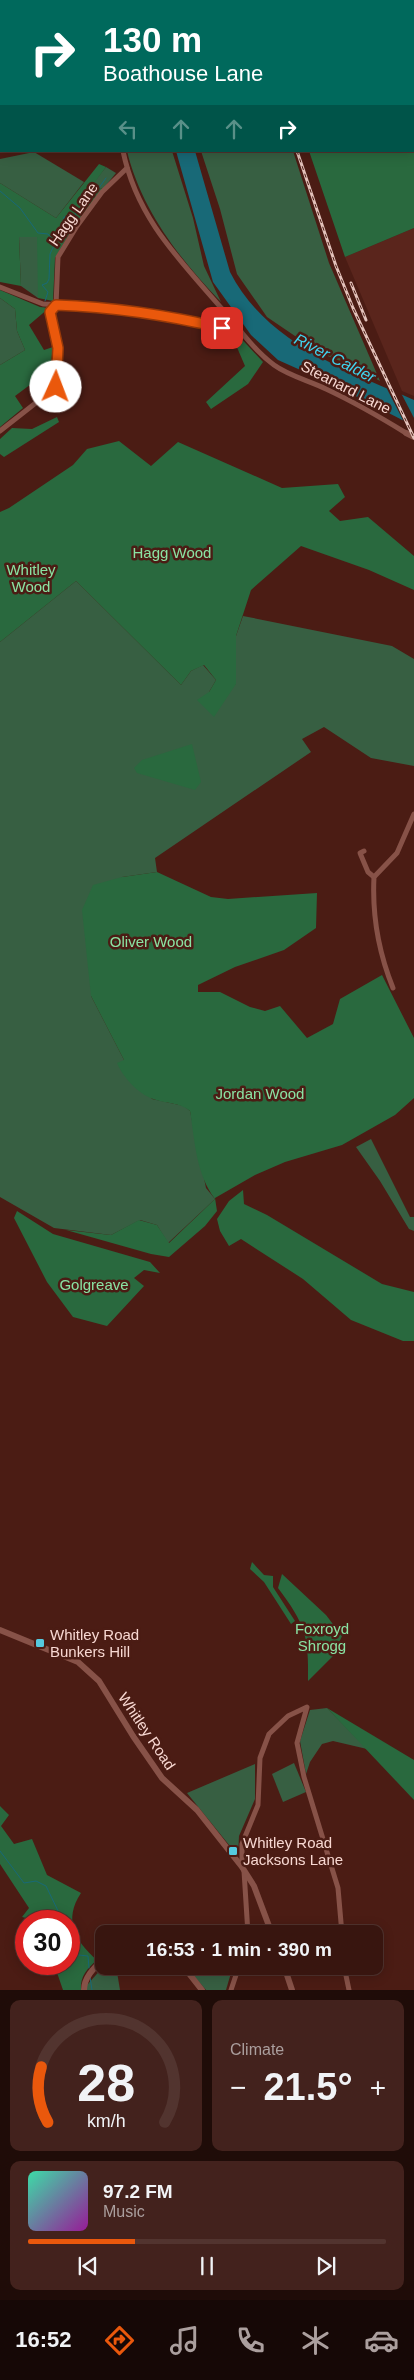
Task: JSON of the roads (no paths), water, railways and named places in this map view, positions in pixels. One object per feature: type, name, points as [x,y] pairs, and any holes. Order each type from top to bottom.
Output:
[{"type":"street","name":"Steanard Lane","points":[[124,152],[127,168],[147,215],[164,242],[184,268],[241,332],[275,366],[326,388],[414,437]]},
{"type":"street","name":"Hagg Lane","points":[[0,431],[56,387],[58,348],[50,312],[56,305],[58,257],[77,226],[102,192],[127,168]]},
{"type":"street","points":[[0,287],[43,304],[93,306],[141,312],[241,332]]},
{"type":"street","points":[[222,328],[230,318]]},
{"type":"street","points":[[393,988],[385,970],[375,928],[373,909],[374,876],[396,853],[414,814]]},
{"type":"street","points":[[364,851],[360,852],[368,872],[374,876]]},
{"type":"street","name":"Whitley Road","points":[[0,1630],[78,1662],[99,1681],[162,1778],[197,1810],[243,1869],[254,1886],[269,1925]]},
{"type":"street","points":[[247,1925],[242,1844],[258,1804],[260,1758],[269,1734],[288,1716],[306,1707],[297,1743],[304,1777],[338,1888],[341,1925]]},
{"type":"street","points":[[84,1990],[84,1984],[95,1968]]},
{"type":"street","points":[[190,1975],[202,1990]]},
{"type":"street","points":[[231,1990],[236,1975]]},
{"type":"street","points":[[287,1975],[292,1990]]},
{"type":"street","points":[[346,1975],[349,1990]]},
{"type":"water","points":[[176,152],[195,152],[230,272],[245,297],[264,318],[286,336],[310,351],[335,365],[414,400],[414,426],[334,385],[278,360],[251,335],[213,282]]},
{"type":"waterway","points":[[45,301],[48,292],[42,285],[47,283],[49,279],[50,254],[62,228],[64,217],[75,215],[77,210],[83,210],[106,178]]},
{"type":"waterway","points":[[0,191],[20,208],[38,233],[48,234],[55,243]]},
{"type":"waterway","points":[[0,1851],[24,1883],[36,1881],[46,1886],[58,1910]]},
{"type":"waterway","points":[[80,1955],[88,1956],[89,1968]]},
{"type":"waterway","points":[[90,1977],[92,1990]]},
{"type":"railway","points":[[297,152],[336,266],[353,308],[414,438]]},
{"type":"railway","points":[[351,283],[366,320]]},
{"type":"place","name":"Whitley Road Bunkers Hill","points":[[40,1643]]},
{"type":"place","name":"Whitley Road Jacksons Lane","points":[[233,1851]]},
{"type":"water label","name":"River Calder","points":[[335,358]]},
{"type":"park label","name":"Hagg Wood","points":[[172,552]]},
{"type":"park label","name":"Whitley Wood","points":[[31,578]]},
{"type":"park label","name":"Oliver Wood","points":[[151,941]]},
{"type":"park label","name":"Jordan Wood","points":[[260,1093]]},
{"type":"park label","name":"Golgreave","points":[[94,1284]]},
{"type":"park label","name":"Foxroyd Shrogg","points":[[322,1636]]}]
